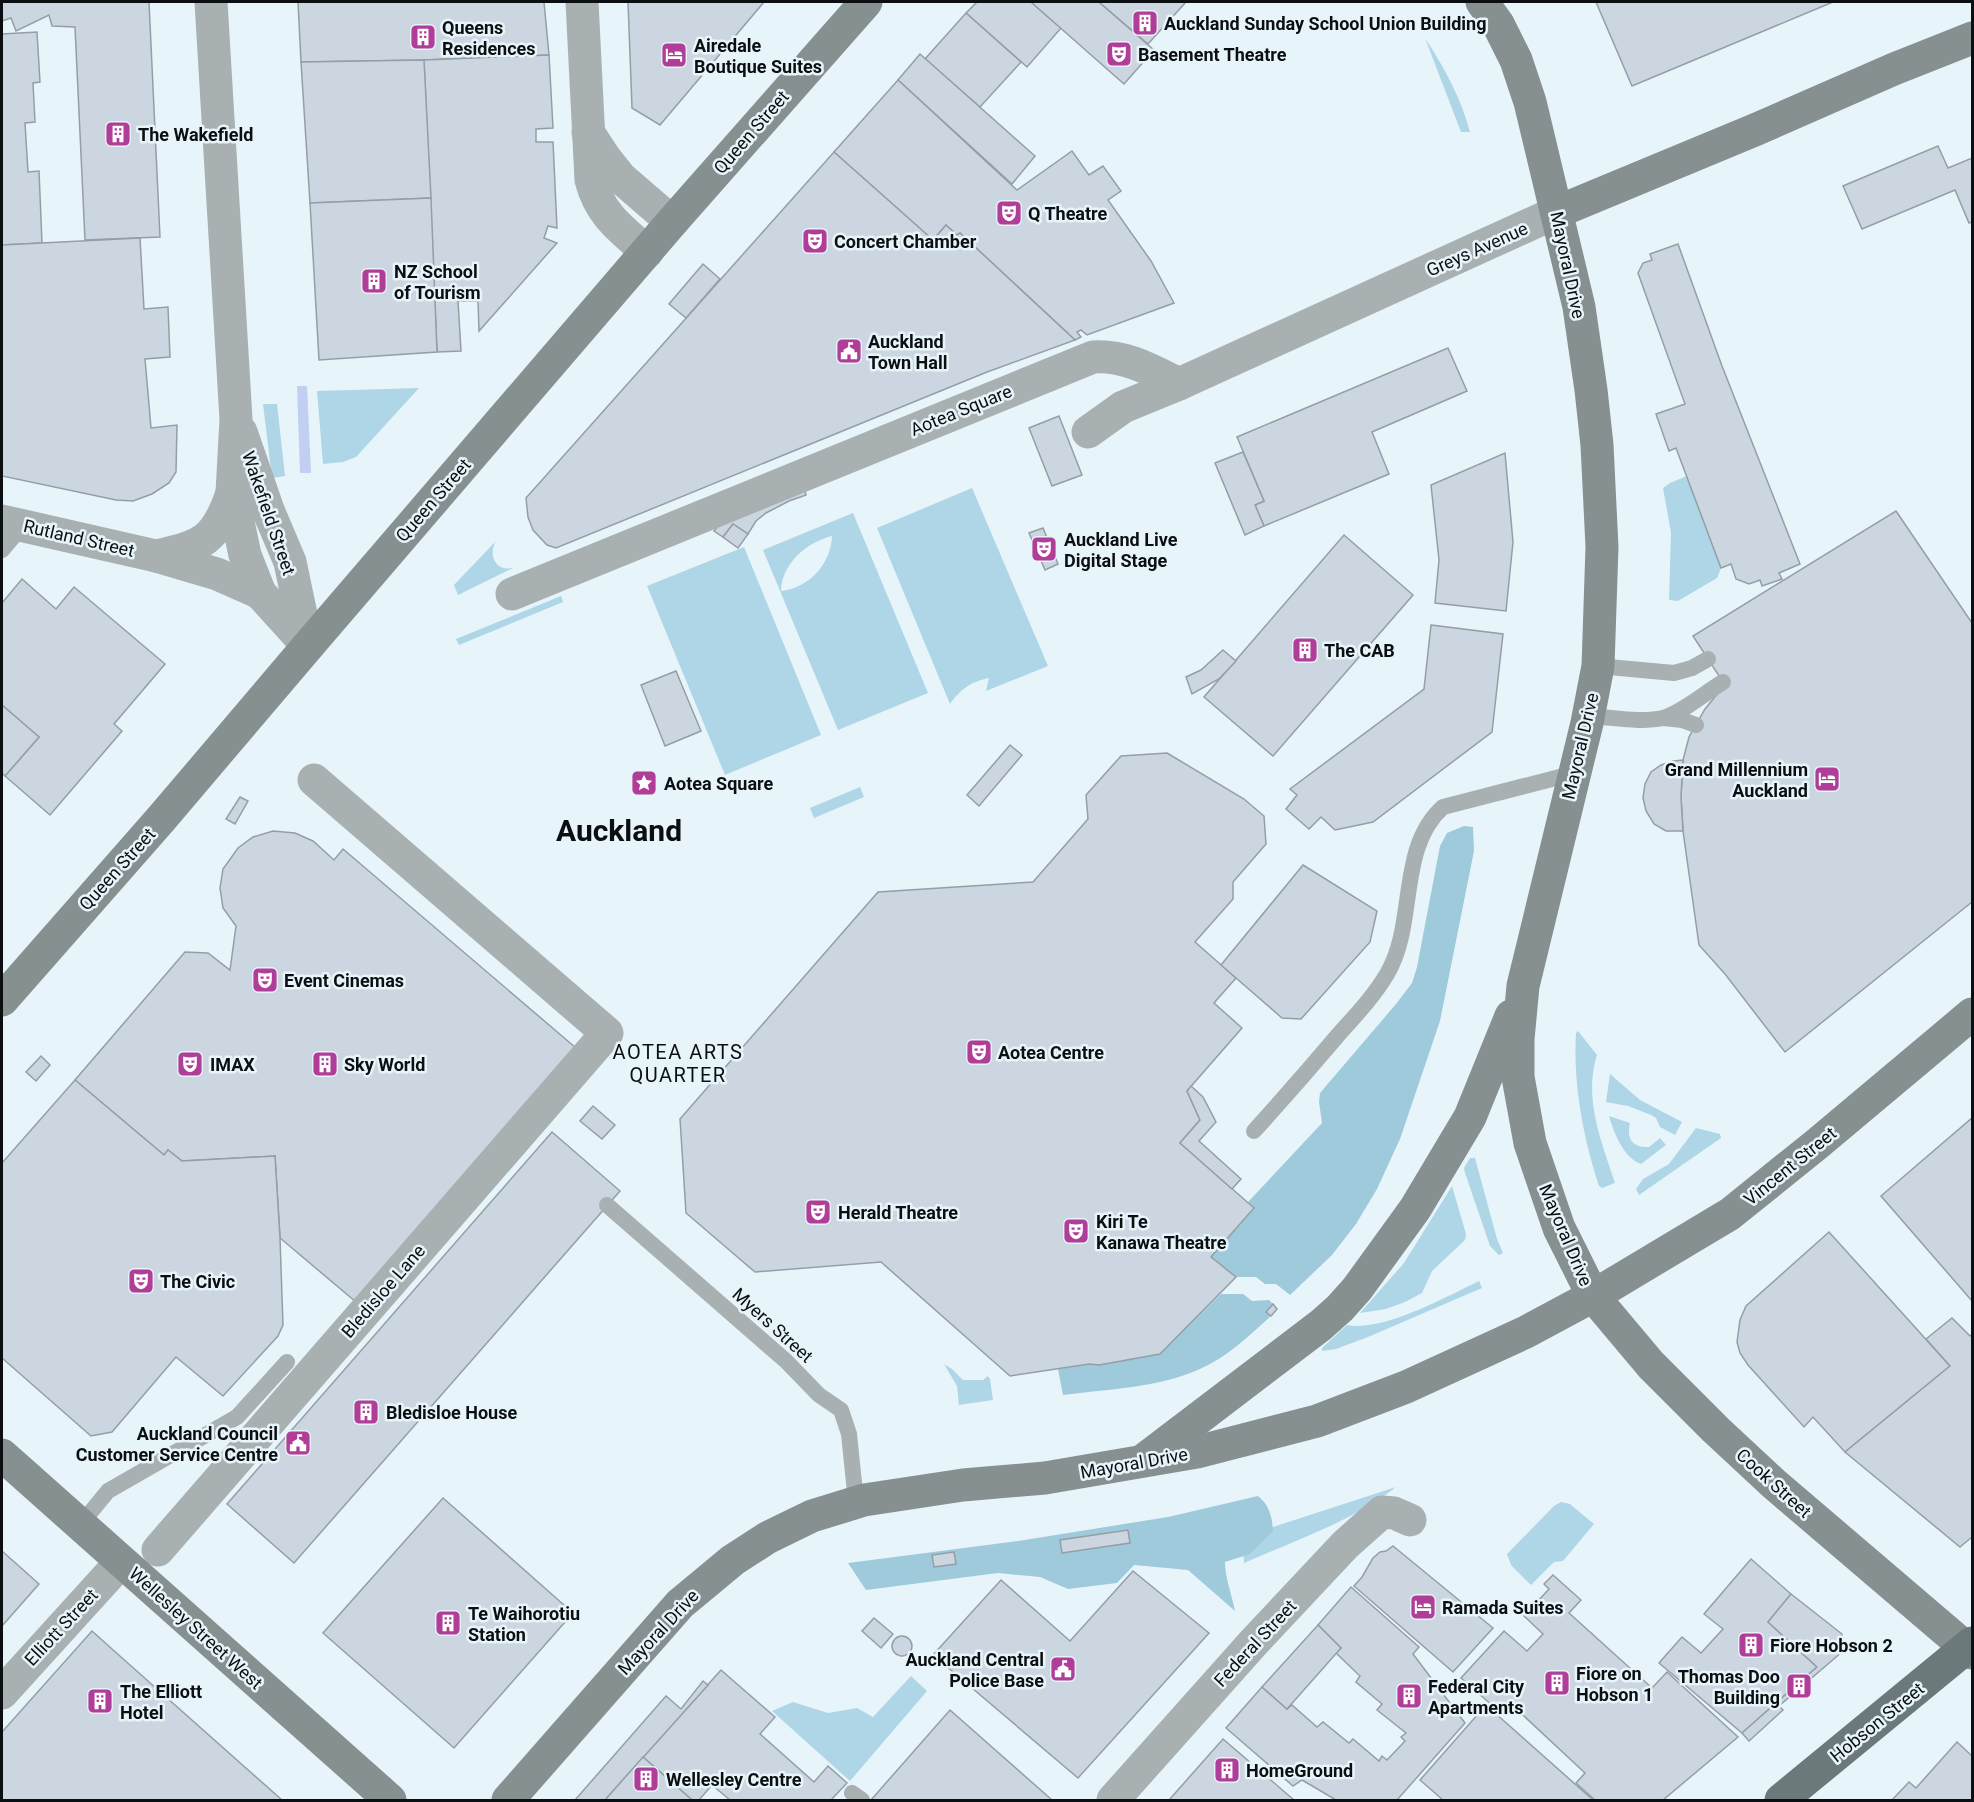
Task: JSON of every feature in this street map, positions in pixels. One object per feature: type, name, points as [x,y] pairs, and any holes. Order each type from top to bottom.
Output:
[{"type":"main road","name":"Hobson Street","points":[[1781,1800],[1971,1648]]},
{"type":"street","name":"Wakefield Street","points":[[211,2],[236,419],[232,494],[245,555],[260,593],[308,646]]},
{"type":"street","points":[[582,2],[591,180],[595,196],[603,211],[615,225],[647,252]]},
{"type":"street","name":"Queen Street","points":[[2,1000],[161,819],[672,222],[866,2]]},
{"type":"street","name":"Mayoral Drive","points":[[508,1800],[650,1637],[691,1594],[733,1560],[767,1538],[812,1516],[856,1503],[963,1485],[1045,1478],[1142,1462],[1197,1452],[1272,1434],[1356,1408],[1504,1342],[1593,1296],[1559,1228],[1530,1143],[1518,1077],[1518,1039],[1523,986],[1575,773],[1598,666],[1602,547],[1597,445],[1578,308],[1530,102],[1516,60],[1498,24],[1482,2]]},
{"type":"street","name":"Greys Avenue","points":[[1088,432],[1123,407],[1179,384],[1557,212],[1972,38]]},
{"type":"street","points":[[588,132],[621,178],[672,222]]},
{"type":"street","name":"Aotea Square","points":[[512,594],[1093,357],[1109,356],[1122,359],[1179,384]]},
{"type":"street","name":"Wakefield Street","points":[[236,419],[268,510],[290,562],[308,646]]},
{"type":"street","name":"Rutland Street","points":[[156,555],[192,547],[208,537],[224,516],[232,494]]},
{"type":"street","name":"Rutland Street","points":[[12,523],[156,555],[217,574],[260,593]]},
{"type":"street","name":"Bledisloe Lane","points":[[159,1550],[607,1033],[314,780]]},
{"type":"street","points":[[1142,1462],[1321,1325],[1357,1288],[1415,1209],[1470,1117],[1523,986]]},
{"type":"street","name":"Vincent Street","points":[[1593,1296],[1730,1214],[1827,1137],[1972,1014]]},
{"type":"street","name":"Cook Street","points":[[1593,1296],[1651,1365],[1715,1430],[1773,1483],[1971,1648]]},
{"type":"street","name":"Wellesley Street West","points":[[2,1455],[390,1800]]},
{"type":"street","name":"Federal Street","points":[[1113,1800],[1254,1642],[1345,1545],[1382,1512],[1394,1513],[1410,1520]]},
{"type":"street","name":"Elliott Street","points":[[2,1693],[121,1562]]},
{"type":"lane","points":[[2,550],[12,523]]},
{"type":"lane","points":[[1598,666],[1674,673],[1692,668],[1708,658]]},
{"type":"lane","points":[[1664,718],[1723,682]]},
{"type":"lane","points":[[1588,716],[1664,718],[1682,720],[1696,725]]},
{"type":"lane","points":[[1254,1131],[1346,1027],[1388,973],[1398,944],[1414,862],[1422,837],[1434,815],[1443,807],[1575,773]]},
{"type":"lane","name":"Myers Street","points":[[607,1205],[786,1360],[819,1395],[842,1410],[849,1434],[856,1503]]},
{"type":"lane","points":[[80,1525],[108,1491],[237,1417],[287,1362]]},
{"type":"lane","points":[[227,1423],[243,1436]]},
{"type":"shaded area","points":[[1425,38],[1451,83],[1470,132],[1461,132]]},
{"type":"shaded area","points":[[297,386],[307,386],[311,473],[300,473]]},
{"type":"shaded area","points":[[419,388],[356,457],[343,462],[323,464],[317,391]]},
{"type":"shaded area","points":[[263,404],[277,404],[285,476],[272,478]]},
{"type":"shaded area","points":[[1687,476],[1721,568],[1717,578],[1678,601],[1669,600],[1671,533],[1663,488]]},
{"type":"shaded area","points":[[972,488],[1048,666],[986,691],[989,678],[976,682],[962,690],[950,704],[877,528]]},
{"type":"shaded area","points":[[853,513],[928,693],[838,730],[763,550]],"holes":[[[832,536],[828,556],[817,573],[801,585],[781,591],[786,571],[798,555],[814,543]]]},
{"type":"shaded area","points":[[496,541],[493,546],[495,562],[503,568],[515,567],[458,595],[454,585]]},
{"type":"shaded area","points":[[744,547],[821,735],[725,775],[647,586]]},
{"type":"shaded area","points":[[561,596],[563,602],[459,645],[456,639]]},
{"type":"shaded area","points":[[860,787],[864,797],[814,818],[810,808]]},
{"type":"shaded area","points":[[1464,826],[1473,827],[1474,851],[1440,1021],[1400,1139],[1377,1189],[1356,1224],[1332,1255],[1290,1295],[1276,1284],[1265,1284],[1256,1277],[1236,1277],[1211,1257],[1254,1209],[1248,1202],[1322,1123],[1320,1093],[1412,983],[1440,846],[1447,833]]},
{"type":"shaded area","points":[[1578,1031],[1597,1055],[1593,1071],[1593,1104],[1600,1136],[1615,1183],[1602,1188],[1599,1186],[1593,1167],[1580,1110],[1575,1052]]},
{"type":"shaded area","points":[[1610,1074],[1640,1100],[1682,1122],[1675,1135],[1660,1127],[1656,1118],[1651,1115],[1628,1106],[1606,1102]]},
{"type":"shaded area","points":[[1609,1116],[1630,1123],[1629,1134],[1635,1144],[1649,1147],[1660,1138],[1666,1145],[1641,1164],[1635,1161],[1624,1150]]},
{"type":"shaded area","points":[[1696,1128],[1720,1134],[1721,1138],[1639,1195],[1636,1189],[1643,1179],[1669,1164]]},
{"type":"shaded area","points":[[1470,1158],[1475,1158],[1503,1253],[1499,1255],[1490,1246],[1465,1173],[1464,1168]]},
{"type":"shaded area","points":[[1452,1186],[1466,1234],[1465,1240],[1432,1271],[1422,1293],[1386,1309],[1360,1313],[1404,1263]]},
{"type":"shaded area","points":[[1479,1281],[1482,1288],[1368,1337],[1336,1349],[1322,1351],[1322,1348],[1347,1325],[1362,1326],[1378,1323],[1414,1312]]},
{"type":"shaded area","points":[[1221,1294],[1243,1294],[1252,1301],[1269,1300],[1273,1304],[1266,1312],[1271,1316],[1237,1346],[1200,1369],[1150,1384],[1063,1395],[1058,1369],[1089,1364],[1099,1365],[1160,1354]]},
{"type":"shaded area","points":[[944,1364],[963,1380],[983,1380],[988,1376],[993,1400],[959,1405],[957,1386]]},
{"type":"shaded area","points":[[1396,1487],[1342,1520],[1244,1563],[1242,1537]]},
{"type":"shaded area","points":[[1258,1496],[1270,1512],[1273,1531],[1250,1554],[1225,1562],[1235,1611],[1188,1570],[1134,1565],[1117,1583],[1068,1589],[1040,1577],[998,1573],[866,1590],[848,1563],[1018,1541],[1168,1517]]},
{"type":"shaded area","points":[[1561,1502],[1570,1504],[1594,1524],[1563,1561],[1554,1562],[1531,1585],[1511,1565],[1507,1554],[1554,1506]]},
{"type":"shaded area","points":[[911,1676],[927,1691],[850,1781],[772,1711],[793,1702],[828,1713],[857,1708],[873,1717]]},
{"type":"building","name":"The Wakefield","points":[[2,2],[149,2],[160,237],[85,240],[75,27],[52,26],[49,15],[16,31],[11,18],[2,21]]},
{"type":"building","name":"Queens Residences","points":[[298,2],[544,2],[549,55],[301,62]]},
{"type":"building","name":"Airedale Boutique Suites","points":[[628,2],[764,2],[660,125],[632,108]]},
{"type":"building","points":[[977,2],[1031,2],[1061,28],[1027,67],[966,13]]},
{"type":"building","points":[[1031,2],[1099,2],[1154,50],[1124,84]]},
{"type":"building","name":"Auckland Sunday School Union Building","points":[[1099,2],[1186,2],[1148,44]]},
{"type":"building","points":[[1596,2],[1833,2],[1632,86]]},
{"type":"building","points":[[966,13],[1021,62],[980,107],[925,59]]},
{"type":"building","points":[[37,32],[40,82],[33,83],[35,122],[25,123],[28,172],[39,171],[42,243],[2,245],[2,34]]},
{"type":"building","points":[[920,54],[1035,156],[1012,184],[898,80]]},
{"type":"building","points":[[549,55],[553,128],[536,129],[536,142],[553,142],[557,228],[548,226],[544,238],[557,243],[479,331],[478,301],[458,301],[461,351],[437,352],[424,60]]},
{"type":"building","points":[[424,60],[431,198],[310,203],[301,62]]},
{"type":"building","name":"Q Theatre","points":[[898,80],[1017,190],[1072,151],[1089,175],[1103,166],[1121,191],[1108,200],[1151,261],[1174,303],[1087,335],[1081,330],[1077,332],[1081,337],[1075,340],[960,233],[957,235],[946,225],[933,240],[834,152]]},
{"type":"building","points":[[1938,146],[1948,168],[1972,158],[1972,222],[1969,223],[1955,190],[1862,229],[1843,186]]},
{"type":"building","name":"Auckland Town Hall","points":[[834,152],[933,240],[946,225],[957,235],[960,233],[1075,340],[987,372],[556,548],[547,545],[533,530],[528,517],[526,498]]},
{"type":"building","name":"NZ School of Tourism","points":[[431,198],[437,352],[319,360],[310,203]]},
{"type":"building","points":[[140,238],[144,309],[168,307],[170,357],[145,359],[151,428],[177,425],[176,472],[169,483],[152,494],[133,501],[116,500],[2,476],[2,245]]},
{"type":"building","points":[[1678,244],[1722,366],[1800,564],[1779,573],[1782,579],[1762,586],[1760,580],[1749,584],[1736,579],[1731,564],[1721,568],[1676,448],[1669,451],[1656,414],[1685,404],[1638,273],[1643,263],[1652,260],[1650,254]]},
{"type":"building","points":[[703,264],[720,279],[686,318],[669,304]]},
{"type":"building","points":[[1448,348],[1467,391],[1372,432],[1389,474],[1264,526],[1255,505],[1264,501],[1237,437]]},
{"type":"building","points":[[1059,416],[1082,475],[1052,486],[1029,428]]},
{"type":"building","points":[[1243,452],[1264,501],[1255,505],[1264,526],[1245,535],[1215,463]]},
{"type":"building","points":[[1505,453],[1513,542],[1506,611],[1435,603],[1439,560],[1431,485]]},
{"type":"building","points":[[800,471],[806,495],[766,513],[756,521],[748,534],[733,524],[723,537],[714,531],[721,522]]},
{"type":"building","name":"Grand Millennium Auckland","points":[[1896,511],[1972,623],[1972,902],[1785,1052],[1725,974],[1699,945],[1683,831],[1681,797],[1683,760],[1689,737],[1723,682],[1693,636]]},
{"type":"building","points":[[733,524],[748,534],[738,548],[723,537]]},
{"type":"building","name":"Auckland Live Digital Stage","points":[[1043,528],[1058,564],[1045,570],[1029,533]]},
{"type":"building","name":"The CAB","points":[[1344,535],[1413,595],[1273,756],[1204,697]]},
{"type":"building","points":[[22,579],[56,609],[74,587],[165,664],[114,724],[122,731],[50,815],[5,776],[39,737],[2,705],[2,603]]},
{"type":"building","points":[[1431,625],[1503,634],[1492,732],[1373,822],[1335,830],[1321,817],[1309,829],[1286,809],[1297,795],[1290,789],[1424,689]]},
{"type":"building","points":[[1223,650],[1236,661],[1219,679],[1192,694],[1186,677],[1201,670]]},
{"type":"building","points":[[676,671],[701,731],[665,746],[641,685]]},
{"type":"building","points":[[2,705],[39,737],[5,776],[2,773]]},
{"type":"building","points":[[1010,745],[1022,755],[979,806],[967,795]]},
{"type":"building","name":"Aotea Centre","points":[[1167,753],[1244,799],[1264,816],[1266,844],[1233,882],[1233,899],[1195,942],[1236,978],[1214,1003],[1242,1028],[1187,1091],[1200,1120],[1180,1143],[1254,1208],[1211,1257],[1236,1277],[1160,1354],[1099,1365],[1089,1364],[1010,1376],[881,1262],[755,1272],[686,1213],[680,1119],[878,892],[1033,882],[1088,819],[1086,795],[1121,756]]},
{"type":"building","points":[[1683,760],[1681,797],[1683,831],[1666,831],[1654,824],[1646,811],[1643,798],[1645,784],[1651,772],[1661,765]]},
{"type":"building","points":[[240,797],[248,801],[235,824],[226,819]]},
{"type":"building","name":"Sky World","points":[[273,831],[295,833],[313,841],[334,860],[343,849],[576,1048],[356,1302],[280,1238],[275,1156],[182,1161],[168,1150],[164,1155],[75,1080],[185,952],[208,953],[230,970],[236,926],[223,908],[220,888],[223,869],[238,848],[253,837]]},
{"type":"building","points":[[1303,865],[1377,911],[1370,942],[1301,1019],[1282,1018],[1221,965]]},
{"type":"building","points":[[41,1056],[50,1065],[36,1081],[26,1072]]},
{"type":"building","name":"The Civic","points":[[75,1080],[164,1155],[168,1150],[182,1161],[275,1156],[280,1238],[283,1325],[278,1336],[223,1396],[176,1357],[112,1432],[91,1436],[2,1358],[2,1163]]},
{"type":"building","points":[[1191,1086],[1203,1097],[1216,1122],[1199,1141],[1241,1179],[1232,1189],[1180,1143],[1200,1120],[1187,1091]]},
{"type":"building","points":[[593,1106],[615,1125],[602,1139],[580,1121]]},
{"type":"building","points":[[1972,1118],[1972,1301],[1881,1196]]},
{"type":"building","name":"Bledisloe House","points":[[552,1132],[620,1191],[294,1563],[227,1504]]},
{"type":"building","points":[[1829,1232],[1950,1366],[1845,1452],[1813,1417],[1804,1427],[1748,1365],[1740,1353],[1737,1342],[1740,1320],[1746,1306]]},
{"type":"building","points":[[1273,1304],[1277,1309],[1271,1316],[1266,1312]]},
{"type":"building","points":[[1952,1318],[1970,1336],[1972,1334],[1972,1537],[1960,1547],[1845,1452],[1950,1366],[1926,1339]]},
{"type":"building","name":"Te Waihorotiu Station","points":[[443,1498],[573,1613],[454,1748],[323,1633]]},
{"type":"building","points":[[1128,1530],[1130,1543],[1062,1553],[1060,1540]]},
{"type":"building","name":"Ramada Suites","points":[[1393,1546],[1493,1628],[1453,1672],[1354,1586],[1373,1558]]},
{"type":"building","points":[[2,1551],[39,1584],[2,1626]]},
{"type":"building","points":[[954,1552],[956,1564],[934,1567],[932,1555]]},
{"type":"building","name":"Fiore Hobson 2","points":[[1751,1559],[1791,1594],[1768,1622],[1817,1667],[1742,1733],[1659,1663],[1682,1637],[1701,1653],[1723,1629],[1704,1614]]},
{"type":"building","name":"Auckland Central Police Base","points":[[1133,1571],[1209,1633],[1078,1778],[933,1655],[1001,1580],[1070,1641]]},
{"type":"building","name":"Fiore on Hobson 1","points":[[1553,1575],[1581,1600],[1569,1613],[1652,1688],[1667,1672],[1738,1737],[1663,1800],[1595,1800],[1576,1783],[1585,1773],[1511,1704],[1502,1714],[1461,1678],[1504,1631],[1527,1651],[1543,1634],[1524,1616],[1549,1589],[1544,1584]]},
{"type":"building","name":"Federal City Apartments","points":[[1351,1587],[1419,1647],[1413,1654],[1465,1723],[1397,1800],[1336,1800],[1302,1780],[1293,1786],[1226,1728],[1262,1687],[1287,1709],[1292,1705],[1317,1727],[1323,1722],[1349,1743],[1353,1739],[1379,1761],[1382,1756],[1387,1760],[1405,1741],[1401,1737],[1406,1733],[1377,1710],[1382,1704],[1356,1682],[1360,1676],[1336,1653],[1341,1648],[1318,1625]]},
{"type":"building","name":"Thomas Doo Building","points":[[1791,1594],[1842,1634],[1842,1652],[1779,1706],[1783,1710],[1749,1741],[1742,1733],[1817,1667],[1768,1622]]},
{"type":"building","points":[[874,1618],[893,1634],[881,1648],[862,1631]]},
{"type":"building","points":[[1318,1625],[1341,1648],[1287,1709],[1262,1687]]},
{"type":"building","name":"The Elliott Hotel","points":[[92,1631],[282,1800],[2,1799],[2,1732]]},
{"type":"building","points":[[902,1636],[909,1639],[912,1646],[909,1653],[902,1656],[895,1653],[892,1646],[895,1639]]},
{"type":"building","points":[[721,1670],[775,1717],[760,1734],[814,1782],[828,1766],[847,1783],[831,1800],[730,1800],[712,1785],[699,1800],[692,1800],[643,1757]]},
{"type":"building","points":[[703,1681],[708,1685],[605,1800],[575,1800],[666,1696],[681,1709]]},
{"type":"building","points":[[1486,1705],[1593,1800],[1443,1800],[1420,1780]]},
{"type":"building","points":[[950,1710],[1052,1800],[871,1800]]},
{"type":"building","name":"HomeGround","points":[[1223,1739],[1294,1800],[1169,1800]]},
{"type":"building","points":[[1957,1742],[1972,1756],[1972,1800],[1892,1800],[1909,1782],[1916,1788]]},
{"type":"building","name":"Wellesley Centre","points":[[643,1757],[692,1800],[605,1800]]},
{"type":"place","name":"Auckland Sunday School Union Building","points":[[1145,23]]},
{"type":"place","name":"Queens Residences","points":[[423,37]]},
{"type":"place","name":"Basement Theatre","points":[[1119,54]]},
{"type":"place","name":"Airedale Boutique Suites","points":[[674,55]]},
{"type":"place","name":"The Wakefield","points":[[118,134]]},
{"type":"place","name":"Q Theatre","points":[[1009,213]]},
{"type":"place","name":"Concert Chamber","points":[[815,241]]},
{"type":"place","name":"NZ School of Tourism","points":[[374,281]]},
{"type":"place","name":"Auckland Town Hall","points":[[849,351]]},
{"type":"place","name":"Auckland Live Digital Stage","points":[[1044,549]]},
{"type":"place","name":"The CAB","points":[[1305,650]]},
{"type":"place","name":"Grand Millennium Auckland","points":[[1827,779]]},
{"type":"place","name":"Aotea Square","points":[[644,783]]},
{"type":"place","name":"Event Cinemas","points":[[265,980]]},
{"type":"place","name":"Aotea Centre","points":[[979,1052]]},
{"type":"place","name":"IMAX","points":[[190,1064]]},
{"type":"place","name":"Sky World","points":[[325,1064]]},
{"type":"place","name":"Herald Theatre","points":[[818,1212]]},
{"type":"place","name":"Kiri Te Kanawa Theatre","points":[[1076,1231]]},
{"type":"place","name":"The Civic","points":[[141,1281]]},
{"type":"place","name":"Bledisloe House","points":[[366,1412]]},
{"type":"place","name":"Auckland Council Customer Service Centre","points":[[298,1443]]},
{"type":"place","name":"Ramada Suites","points":[[1423,1607]]},
{"type":"place","name":"Te Waihorotiu Station","points":[[448,1623]]},
{"type":"place","name":"Fiore Hobson 2","points":[[1751,1645]]},
{"type":"place","name":"Auckland Central Police Base","points":[[1063,1669]]},
{"type":"place","name":"Fiore on Hobson 1","points":[[1557,1683]]},
{"type":"place","name":"Thomas Doo Building","points":[[1799,1686]]},
{"type":"place","name":"Federal City Apartments","points":[[1409,1696]]},
{"type":"place","name":"The Elliott Hotel","points":[[100,1701]]},
{"type":"place","name":"HomeGround","points":[[1227,1770]]},
{"type":"place","name":"Wellesley Centre","points":[[646,1779]]},
{"type":"district","name":"Auckland","points":[[619,830]]},
{"type":"district","name":"AOTEA ARTS QUARTER","points":[[678,1064]]}]
